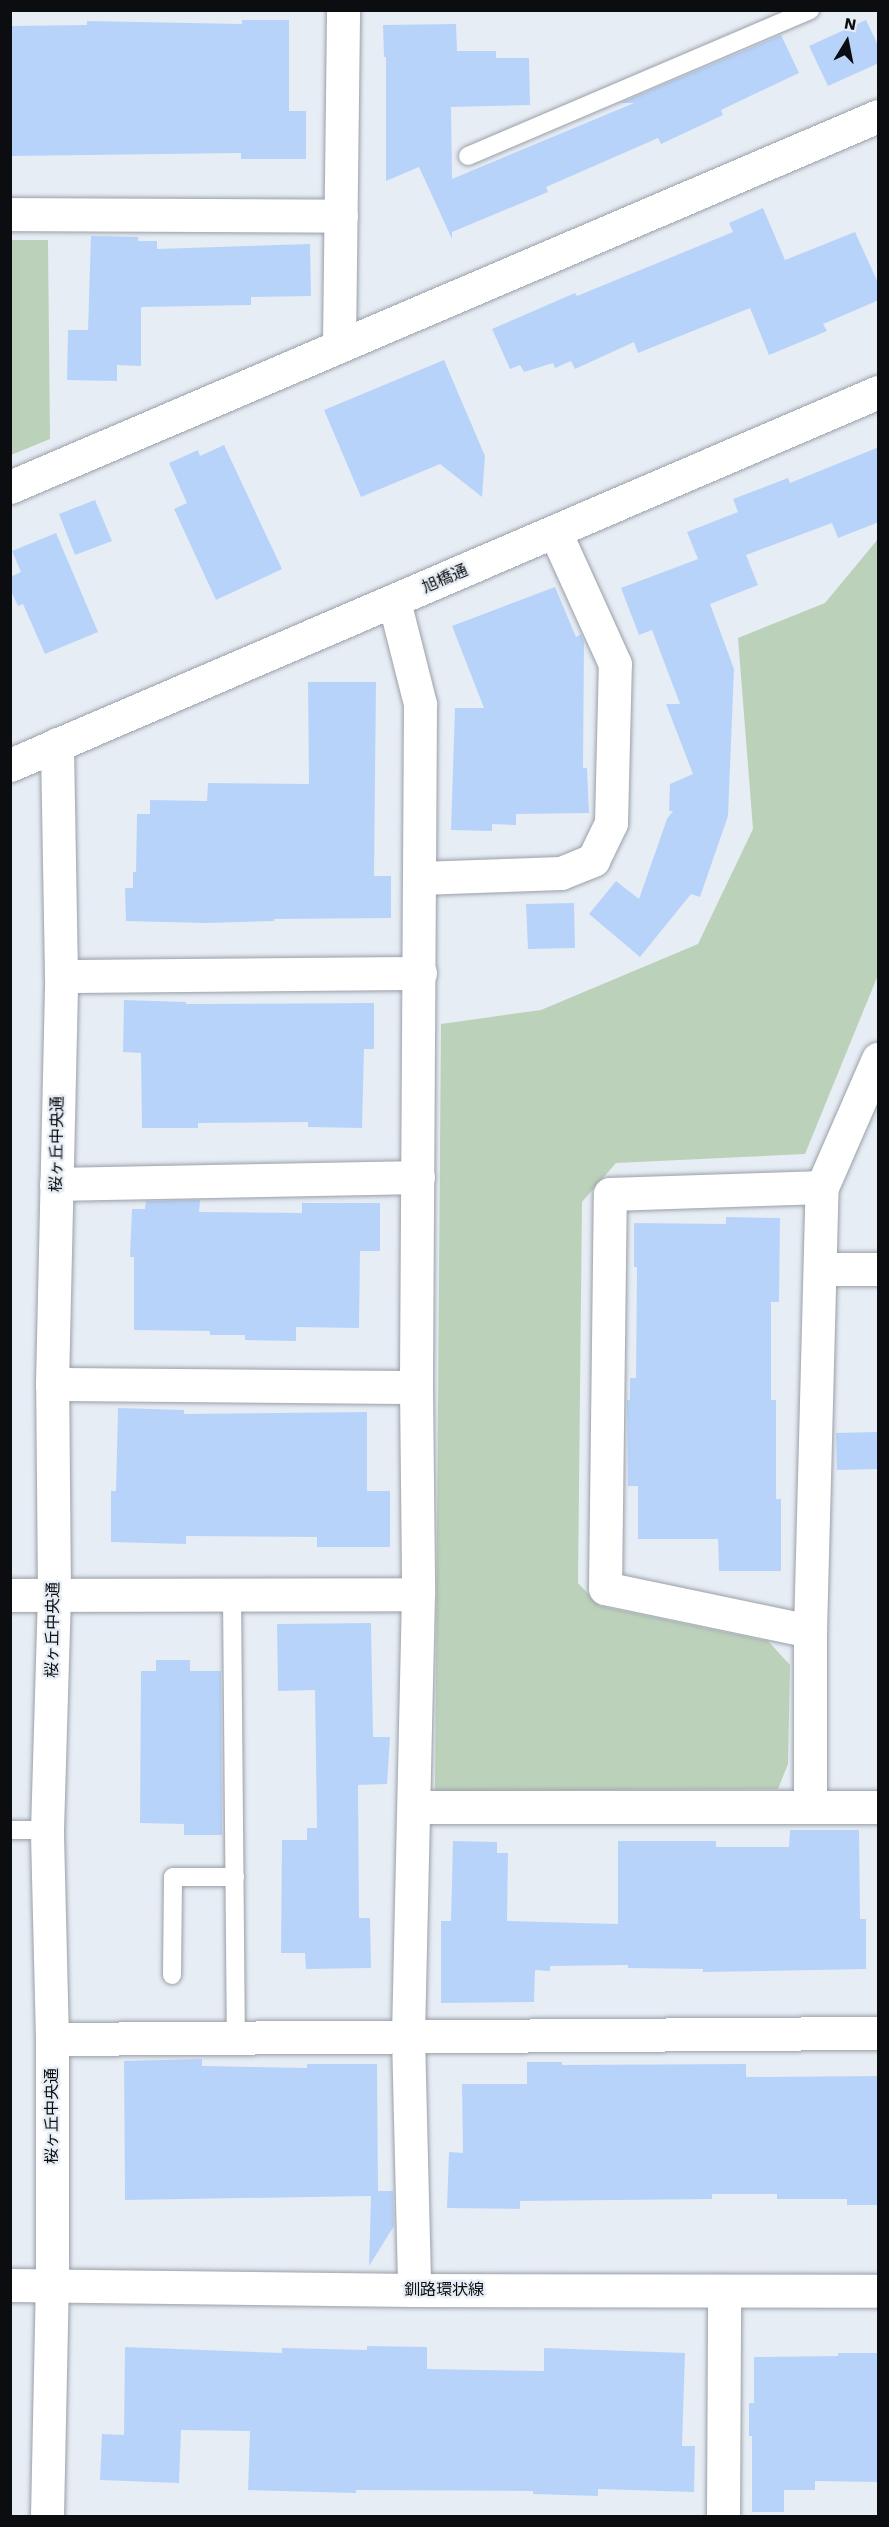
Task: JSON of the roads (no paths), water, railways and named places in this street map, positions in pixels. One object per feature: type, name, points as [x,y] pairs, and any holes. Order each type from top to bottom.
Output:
[{"type":"street","points":[[339,344],[343,10]]},
{"type":"street","points":[[10,487],[339,344],[879,116]]},
{"type":"street","points":[[10,214],[341,216]]},
{"type":"street","name":"旭橋通","points":[[10,765],[879,392]]},
{"type":"street","points":[[420,878],[561,873],[593,860],[611,824],[615,664],[555,532]]},
{"type":"street","points":[[394,601],[420,704],[416,1387],[418,1594],[408,2036],[414,2290]]},
{"type":"street","name":"桜ヶ丘中央通","points":[[47,2517],[52,2286],[52,2039],[47,1830],[54,1595],[52,1384],[61,976],[57,744]]},
{"type":"street","points":[[61,976],[420,973]]},
{"type":"street","points":[[810,1807],[810,1631],[822,1187],[879,1059]]},
{"type":"street","points":[[56,1184],[418,1177]]},
{"type":"street","points":[[810,1631],[605,1588],[610,1194],[822,1187]]},
{"type":"street","points":[[820,1269],[879,1269]]},
{"type":"street","points":[[52,1384],[416,1387]]},
{"type":"street","points":[[10,1595],[418,1594]]},
{"type":"street","points":[[414,1807],[879,1807]]},
{"type":"street","points":[[52,2039],[879,2033]]},
{"type":"street","name":"釧路環状線","points":[[10,2285],[414,2290],[879,2291]]},
{"type":"street","points":[[723,2517],[724,2290]]},
{"type":"lane","points":[[468,156],[810,10]]},
{"type":"lane","points":[[232,1595],[236,2037]]},
{"type":"lane","points":[[10,1830],[47,1830]]},
{"type":"lane","points":[[172,1975],[173,1877],[235,1877]]}]
